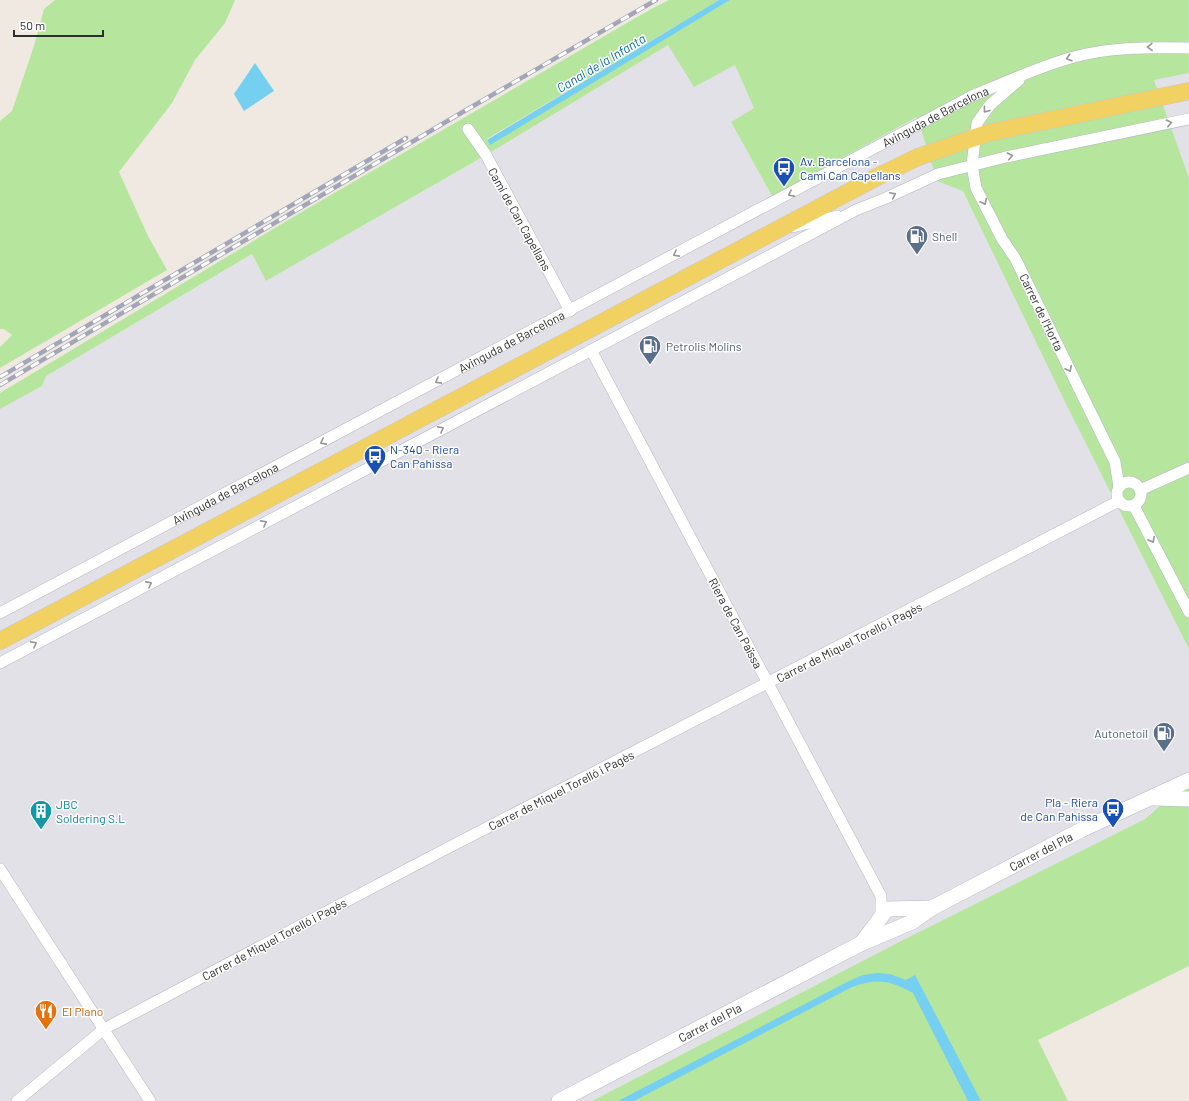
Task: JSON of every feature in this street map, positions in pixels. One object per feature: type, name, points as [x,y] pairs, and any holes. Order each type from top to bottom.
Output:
[{"type":"main road","name":"Avinguda de Barcelona","points":[[0,641],[771,233],[918,157],[975,137],[1189,91]]},
{"type":"main road","name":"Carrer del Pla","points":[[559,1101],[860,944],[912,922],[932,908],[1081,830],[1189,780]]},
{"type":"main road","points":[[1151,798],[1189,799]]},
{"type":"main road","name":"Carrer del Pla","points":[[860,944],[887,909],[932,908]]},
{"type":"main road","points":[[881,917],[884,927],[896,929],[903,923],[903,915],[897,909]]},
{"type":"street","name":"Avinguda de Barcelona","points":[[0,613],[970,97],[1025,74],[1072,57],[1107,51],[1161,47],[1189,48]]},
{"type":"street","name":"Avinguda de Barcelona","points":[[975,137],[977,123],[990,105],[1025,74]]},
{"type":"street","name":"Avinguda de Barcelona","points":[[0,663],[856,210],[938,174],[972,165],[1189,119]]},
{"type":"street","name":"Camí de Can Capellans","points":[[468,129],[486,155],[570,311]]},
{"type":"street","name":"Carrer de l'Horta","points":[[975,137],[972,165],[976,188],[1002,239],[1015,258],[1115,462],[1119,487]]},
{"type":"street","name":"Avinguda de Barcelona","points":[[771,233],[856,210]]},
{"type":"street","name":"Riera de Can Païssa","points":[[591,350],[880,896],[881,917]]},
{"type":"street","points":[[1140,490],[1189,468]]},
{"type":"street","points":[[1131,482],[1140,490],[1140,499],[1134,506],[1126,506],[1119,501],[1117,496],[1119,487],[1123,484],[1131,482]]},
{"type":"street","name":"Carrer de Miquel Torelló i Pagès","points":[[17,1101],[104,1029],[445,849],[768,684],[1119,501]]},
{"type":"street","points":[[1134,506],[1189,612]]},
{"type":"street","points":[[0,869],[150,1101]]},
{"type":"street","name":"Riera de Can Païssa","points":[[880,896],[887,899],[897,909]]},
{"type":"shaded area","points":[[668,44],[735,64],[754,108],[731,122],[772,196],[917,117],[937,181],[963,190],[1064,400],[1189,649],[1189,781],[1145,819],[905,939],[592,1101],[0,1101],[0,409],[42,386],[46,376],[252,254],[266,281],[486,155]]},
{"type":"shaded area","points":[[1189,73],[1189,178],[1154,79]]},
{"type":"green space","points":[[55,0],[235,0],[225,23],[195,60],[172,103],[119,172],[148,236],[167,270],[0,368],[0,347],[12,335],[4,329],[0,329],[0,121],[12,111],[34,46],[44,9]]},
{"type":"green space","points":[[669,0],[719,0],[487,139],[489,144],[730,0],[1189,0],[1189,73],[1154,80],[1189,178],[1189,649],[1064,400],[963,191],[937,181],[917,117],[772,196],[731,122],[754,108],[735,65],[694,87],[668,45],[486,155],[266,281],[252,254],[46,376],[42,386],[0,409],[0,393],[305,210]]},
{"type":"green space","points":[[1189,781],[1189,966],[1038,1040],[1068,1101],[592,1101],[905,939],[1145,819]]},
{"type":"water","points":[[719,0],[730,0],[490,145],[487,140]]},
{"type":"water","points":[[255,63],[274,91],[244,111],[234,94]]},
{"type":"water","points":[[877,973],[890,974],[906,980],[915,975],[981,1101],[968,1101],[913,993],[890,983],[869,982],[852,987],[634,1101],[618,1101],[849,981],[863,975]]},
{"type":"railway","points":[[0,385],[461,113],[656,0]]},
{"type":"railway","points":[[0,377],[406,138]]},
{"type":"place","name":"Av. Barcelona - Camí Can Capellans","points":[[784,188]]},
{"type":"place","name":"Shell","points":[[917,256]]},
{"type":"place","name":"Petrolis Molins","points":[[650,366]]},
{"type":"place","name":"N-340 - Riera Can Pahissa","points":[[375,476]]},
{"type":"place","name":"Autonetoil","points":[[1164,752]]},
{"type":"place","name":"Pla - Riera de Can Pahissa","points":[[1113,828]]},
{"type":"place","name":"JBC Soldering S.L","points":[[41,830]]},
{"type":"place","name":"El Plano","points":[[46,1030]]},
{"type":"water label","name":"Canal de la Infanta","points":[[601,63]]}]
